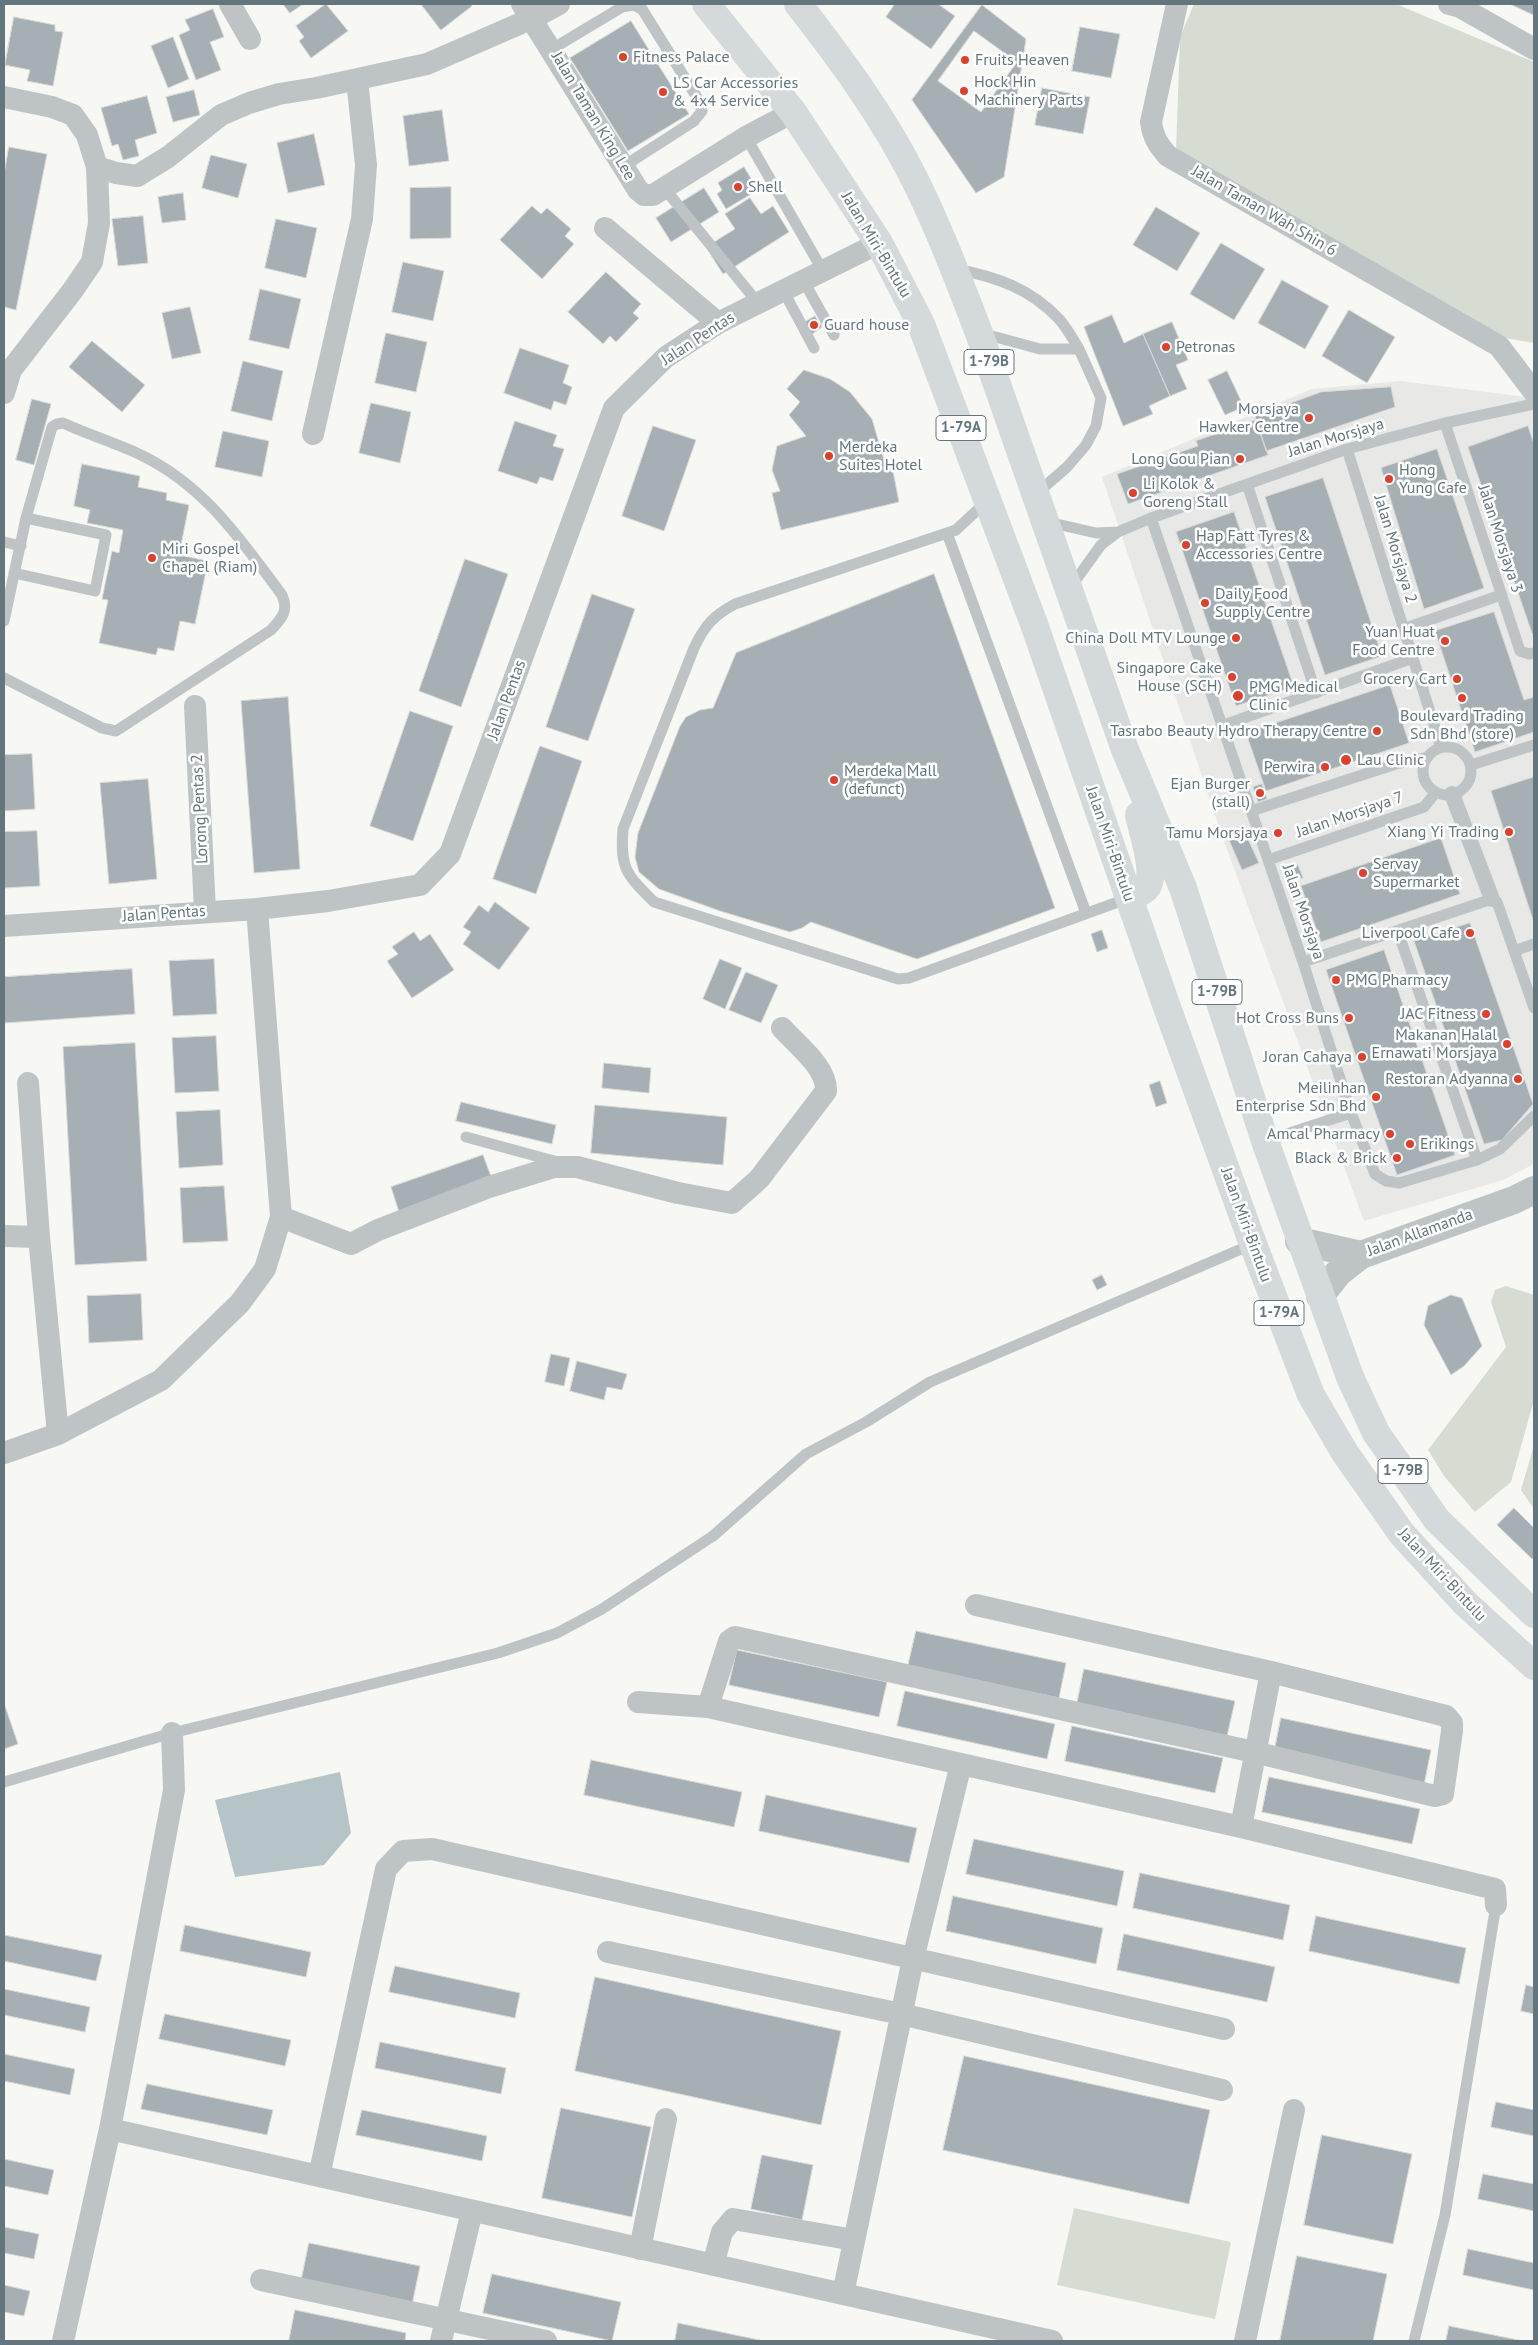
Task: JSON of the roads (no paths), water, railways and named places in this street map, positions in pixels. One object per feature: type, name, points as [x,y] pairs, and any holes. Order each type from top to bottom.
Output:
[{"type":"highway","name":"Jalan Miri-Bintulu","points":[[706,4],[793,112],[879,243],[921,324],[1034,624],[1129,898],[1253,1244],[1311,1395],[1345,1453],[1402,1534],[1466,1604],[1534,1666]]},
{"type":"highway","name":"1-79B","points":[[798,4],[872,106],[913,178],[954,269],[979,333],[1124,747],[1184,888],[1265,1141],[1299,1241],[1350,1377],[1376,1433],[1438,1520],[1534,1614]]},
{"type":"highway","points":[[1124,747],[1151,869],[1150,880],[1146,888],[1129,898]]},
{"type":"street","points":[[230,4],[250,39]]},
{"type":"street","points":[[97,167],[116,173],[137,176],[168,158],[221,115],[249,102],[279,94],[357,80],[427,64],[528,11],[559,4]]},
{"type":"street","name":"Jalan Taman Wah Shin 6","points":[[1178,4],[1151,122],[1158,146],[1168,156],[1499,346],[1534,392]]},
{"type":"street","points":[[1457,5],[1534,49]]},
{"type":"street","name":"Jalan Taman King Lee","points":[[528,11],[638,190],[644,195],[652,195],[746,137],[793,112]]},
{"type":"street","points":[[312,434],[362,219],[366,165],[357,80]]},
{"type":"street","points":[[4,97],[73,115],[87,135],[97,167],[99,223],[92,262],[73,290],[11,370],[4,393]]},
{"type":"street","points":[[605,228],[718,323]]},
{"type":"street","name":"Jalan Pentas","points":[[4,926],[257,909],[328,901],[420,885],[450,854],[614,408],[666,357],[718,323],[879,243]]},
{"type":"street","name":"Lorong Pentas 2","points":[[195,706],[205,911]]},
{"type":"street","points":[[1444,793],[1490,899]]},
{"type":"street","points":[[4,1453],[58,1434],[162,1380],[240,1303],[265,1269],[281,1217],[257,909]]},
{"type":"street","points":[[281,1217],[350,1244],[378,1230],[489,1187],[554,1167],[577,1167],[678,1193],[732,1203],[759,1179],[826,1091],[826,1082],[822,1072],[782,1028]]},
{"type":"street","points":[[28,1083],[39,1236],[58,1434]]},
{"type":"street","name":"Jalan Allamanda","points":[[1320,1296],[1338,1273],[1361,1255],[1514,1200],[1534,1190]]},
{"type":"street","points":[[4,1236],[39,1236]]},
{"type":"street","points":[[1299,1241],[1361,1255]]},
{"type":"street","points":[[708,1707],[729,1641],[735,1638],[1254,1752],[1436,1796],[1443,1794],[1452,1730],[1452,1723],[1446,1716],[1271,1672],[976,1605]]},
{"type":"street","points":[[1241,1827],[1271,1672]]},
{"type":"street","points":[[638,1702],[708,1707],[1241,1827],[1495,1889],[1496,1905]]},
{"type":"street","points":[[63,2341],[110,2129],[172,1806],[174,1790],[172,1733]]},
{"type":"street","points":[[843,2294],[913,1959],[961,1764]]},
{"type":"street","points":[[319,2176],[386,1869],[403,1851],[432,1849],[1224,2029]]},
{"type":"street","points":[[608,1952],[901,2014],[1222,2090]]},
{"type":"street","points":[[1245,2341],[1294,2110]]},
{"type":"street","points":[[640,2249],[666,2118]]},
{"type":"street","points":[[110,2129],[843,2294],[1013,2337],[1052,2341]]},
{"type":"street","points":[[444,2330],[472,2211]]},
{"type":"street","points":[[713,2265],[722,2232],[734,2219],[854,2240]]},
{"type":"street","points":[[261,2280],[444,2330],[546,2341]]},
{"type":"lane","points":[[552,49],[622,8],[633,5],[642,9],[698,99],[702,110],[694,121],[624,166]]},
{"type":"lane","points":[[746,137],[803,280],[834,335]]},
{"type":"lane","points":[[664,188],[758,302]]},
{"type":"lane","points":[[954,269],[987,275],[1011,283],[1060,320],[1079,349],[1101,398],[1096,426],[1086,445],[1067,467],[1035,494]]},
{"type":"lane","points":[[803,280],[814,348]]},
{"type":"lane","points":[[979,333],[1040,349],[1079,349]]},
{"type":"lane","name":"Jalan Morsjaya","points":[[1068,591],[1101,546],[1118,532],[1151,518],[1347,449],[1445,423],[1534,404]]},
{"type":"lane","points":[[4,621],[26,518],[52,427],[63,423],[142,455],[193,488],[217,510],[239,537],[282,595],[286,605],[284,615],[271,630],[116,731],[102,728],[4,678]]},
{"type":"lane","name":"Jalan Morsjaya 3","points":[[1445,423],[1520,651],[1529,654],[1534,653]]},
{"type":"lane","name":"Jalan Morsjaya 2","points":[[1347,449],[1441,747]]},
{"type":"lane","points":[[1246,484],[1316,693]]},
{"type":"lane","points":[[987,500],[961,526],[947,533],[734,604],[717,614],[704,629],[691,657],[623,830],[621,856],[631,879],[654,902],[898,979],[908,978],[1129,898]]},
{"type":"lane","points":[[14,574],[95,591],[106,535],[26,518]]},
{"type":"lane","name":"Jalan Morsjaya","points":[[1151,518],[1303,962],[1351,1114],[1375,1174],[1386,1181],[1399,1183],[1477,1160],[1500,1149],[1534,1116]]},
{"type":"lane","name":"Jalan Morsjaya","points":[[1044,521],[1096,533],[1118,532]]},
{"type":"lane","points":[[947,533],[1086,913]]},
{"type":"lane","points":[[4,542],[20,546]]},
{"type":"lane","points":[[1403,628],[1501,595]]},
{"type":"lane","points":[[1221,726],[1413,658]]},
{"type":"lane","points":[[1471,765],[1534,744]]},
{"type":"lane","points":[[1441,747],[1456,748],[1463,752],[1471,765],[1472,773],[1465,787],[1444,793],[1425,780],[1423,772],[1428,756],[1441,747]]},
{"type":"lane","name":"Jalan Morsjaya 7","points":[[1251,811],[1396,764],[1428,756]]},
{"type":"lane","name":"Jalan Morsjaya 7","points":[[1268,860],[1424,807],[1444,793]]},
{"type":"lane","points":[[1303,962],[1398,932],[1490,899],[1497,902],[1534,1008]]},
{"type":"lane","points":[[1398,932],[1477,1160]]},
{"type":"lane","points":[[1514,951],[1534,944]]},
{"type":"lane","points":[[1265,1141],[1351,1114]]},
{"type":"lane","points":[[466,1137],[577,1167]]},
{"type":"lane","points":[[4,1782],[172,1733],[498,1653],[557,1634],[602,1609],[713,1536],[806,1454],[866,1422],[930,1382],[1253,1244]]},
{"type":"lane","points":[[1414,2341],[1445,2215],[1496,1905]]},
{"type":"place","name":"Fitness Palace","points":[[623,57]]},
{"type":"place","name":"Fruits Heaven","points":[[965,60]]},
{"type":"place","name":"Hock Hin Machinery Parts","points":[[964,91]]},
{"type":"place","name":"LS Car Accessories & 4x4 Service","points":[[663,92]]},
{"type":"place","name":"Shell","points":[[738,187]]},
{"type":"place","name":"Guard house","points":[[814,325]]},
{"type":"place","name":"Petronas","points":[[1166,347]]},
{"type":"place","name":"Morsjaya Hawker Centre","points":[[1309,418]]},
{"type":"place","name":"Merdeka Suites Hotel","points":[[829,456]]},
{"type":"place","name":"Long Gou Pian","points":[[1240,459]]},
{"type":"place","name":"Hong Yung Cafe","points":[[1389,479]]},
{"type":"place","name":"Li Kolok & Goreng Stall","points":[[1133,493]]},
{"type":"place","name":"Hap Fatt Tyres & Accessories Centre","points":[[1186,545]]},
{"type":"place","name":"Miri Gospel Chapel (Riam)","points":[[152,558]]},
{"type":"place","name":"Daily Food Supply Centre","points":[[1205,603]]},
{"type":"place","name":"China Doll MTV Lounge","points":[[1236,638]]},
{"type":"place","name":"Yuan Huat Food Centre","points":[[1445,641]]},
{"type":"place","name":"Singapore Cake House (SCH)","points":[[1232,677]]},
{"type":"place","name":"Grocery Cart","points":[[1457,679]]},
{"type":"place","name":"PMG Medical Clinic","points":[[1238,696]]},
{"type":"place","name":"Boulevard Trading Sdn Bhd (store)","points":[[1462,698]]},
{"type":"place","name":"Tasrabo Beauty Hydro Therapy Centre","points":[[1377,731]]},
{"type":"place","name":"Lau Clinic","points":[[1346,760]]},
{"type":"place","name":"Perwira","points":[[1325,767]]},
{"type":"place","name":"Merdeka Mall (defunct)","points":[[834,780]]},
{"type":"place","name":"Ejan Burger (stall)","points":[[1260,793]]},
{"type":"place","name":"Xiang Yi Trading","points":[[1509,832]]},
{"type":"place","name":"Tamu Morsjaya","points":[[1278,833]]},
{"type":"place","name":"Servay Supermarket","points":[[1363,873]]},
{"type":"place","name":"Liverpool Cafe","points":[[1470,933]]},
{"type":"place","name":"PMG Pharmacy","points":[[1336,980]]},
{"type":"place","name":"JAC Fitness","points":[[1486,1014]]},
{"type":"place","name":"Hot Cross Buns","points":[[1349,1018]]},
{"type":"place","name":"Makanan Halal Ernawati Morsjaya","points":[[1507,1044]]},
{"type":"place","name":"Joran Cahaya","points":[[1362,1057]]},
{"type":"place","name":"Restoran Adyanna","points":[[1518,1079]]},
{"type":"place","name":"Meilinhan Enterprise Sdn Bhd","points":[[1376,1097]]},
{"type":"place","name":"Amcal Pharmacy","points":[[1390,1134]]},
{"type":"place","name":"Erikings","points":[[1410,1144]]},
{"type":"place","name":"Black & Brick","points":[[1397,1158]]}]
